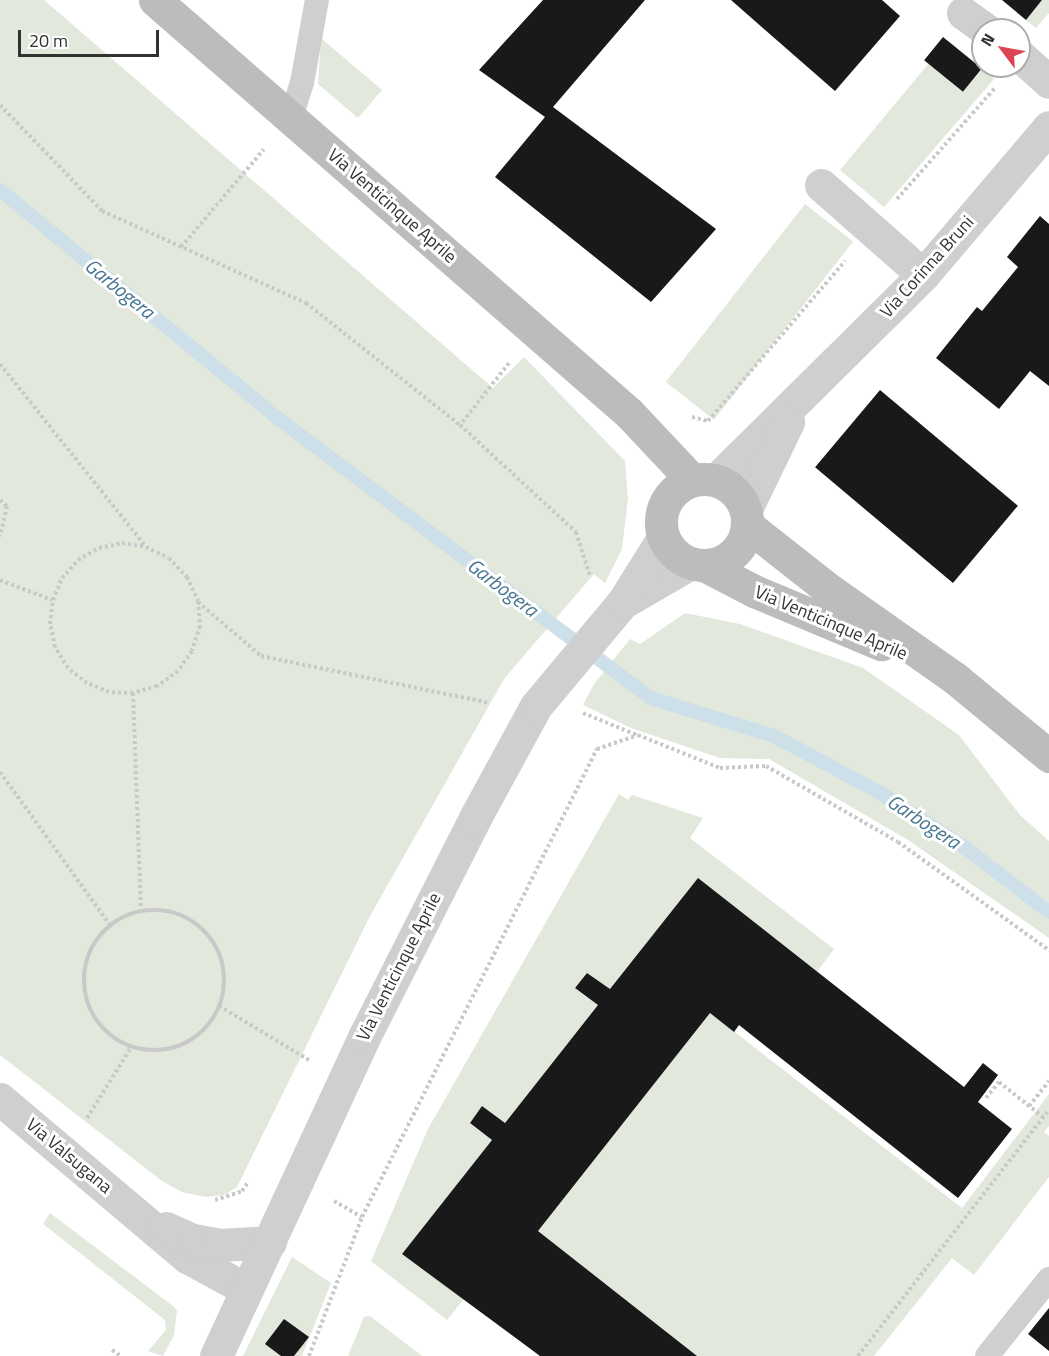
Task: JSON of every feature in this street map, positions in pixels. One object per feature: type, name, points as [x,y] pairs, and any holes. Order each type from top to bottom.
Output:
[{"type":"street","name":"Via Venticinque Aprile","points":[[155,0],[704,480]]},
{"type":"street","points":[[1031,75],[1049,82]]},
{"type":"street","name":"Via Corinna Bruni","points":[[704,480],[798,401],[923,275],[1049,127]]},
{"type":"street","points":[[821,185],[923,275]]},
{"type":"street","name":"Via Corinna Bruni","points":[[746,517],[798,401]]},
{"type":"street","name":"Via Venticinque Aprile","points":[[629,413],[660,487],[663,505]]},
{"type":"street","points":[[704,480],[729,487],[746,517],[735,554],[698,565],[669,550],[663,538],[660,522],[663,505],[670,494],[704,480]]},
{"type":"street","name":"Via Venticinque Aprile","points":[[746,517],[831,591],[956,679],[1049,756]]},
{"type":"street","name":"Via Venticinque Aprile","points":[[216,1356],[364,1037],[476,816],[559,700],[598,630],[623,602],[663,538]]},
{"type":"street","name":"Via Venticinque Aprile","points":[[623,602],[698,565],[956,679]]},
{"type":"street","name":"Via Valsugana","points":[[3,1107],[138,1213],[187,1257],[246,1289]]},
{"type":"street","name":"Via Valsugana","points":[[138,1213],[193,1240],[234,1246],[270,1242]]},
{"type":"lane","points":[[291,118],[303,78],[317,0]]},
{"type":"lane","points":[[987,1356],[1049,1279]]},
{"type":"path","points":[[892,204],[1001,78]]},
{"type":"path","points":[[0,105],[102,211],[306,303],[460,425],[576,532],[593,586]]},
{"type":"path","points":[[181,247],[269,144]]},
{"type":"path","points":[[683,409],[692,417],[708,421],[853,252]]},
{"type":"path","points":[[460,425],[514,356]]},
{"type":"path","points":[[0,364],[146,547]]},
{"type":"path","points":[[0,500],[7,506],[0,536]]},
{"type":"path","points":[[122,543],[146,547],[169,558],[187,577],[198,601],[200,626],[188,658],[178,671],[157,686],[133,693],[109,692],[87,683],[68,668],[55,647],[52,632],[52,600],[62,578],[78,560],[99,548],[122,543]]},
{"type":"path","points":[[0,580],[52,600]]},
{"type":"path","points":[[198,601],[261,656],[496,704]]},
{"type":"path","points":[[133,693],[141,910]]},
{"type":"path","points":[[559,700],[720,768],[766,766],[898,843],[1049,951]]},
{"type":"path","points":[[309,1356],[362,1217],[597,749],[638,735]]},
{"type":"path","points":[[0,772],[110,925]]},
{"type":"path","points":[[141,910],[174,912],[196,923],[213,941],[225,983],[219,1006],[206,1027],[188,1043],[164,1050],[132,1046],[117,1040],[99,1024],[85,992],[86,967],[91,951],[110,925],[141,910]]},
{"type":"path","points":[[219,1006],[310,1060]]},
{"type":"path","points":[[81,1127],[132,1046]]},
{"type":"path","points":[[1029,1106],[1049,1081]]},
{"type":"path","points":[[986,1098],[999,1082],[1043,1117]]},
{"type":"path","points":[[858,1356],[1049,1110]]},
{"type":"path","points":[[205,1202],[242,1191],[253,1174]]},
{"type":"path","points":[[328,1197],[362,1217]]},
{"type":"path","points":[[112,1350],[121,1356]]},
{"type":"shaded area","points":[[0,0],[44,0],[493,388],[524,357],[625,461],[628,498],[622,549],[605,583],[594,574],[504,679],[369,918],[237,1187],[224,1195],[206,1197],[182,1192],[162,1181],[0,1055]]},
{"type":"shaded area","points":[[1042,0],[1049,0],[1049,13],[1036,28],[1031,24],[1031,18],[1028,18]]},
{"type":"shaded area","points":[[321,38],[382,90],[358,118],[318,84]]},
{"type":"shaded area","points":[[929,63],[963,92],[975,78],[994,79],[884,207],[840,170]]},
{"type":"shaded area","points":[[805,204],[853,242],[714,420],[666,382]]},
{"type":"shaded area","points":[[685,613],[740,624],[863,668],[959,735],[1020,815],[1049,841],[1049,938],[908,840],[769,759],[720,758],[631,728],[583,705],[594,684],[630,639],[640,644]]},
{"type":"shaded area","points":[[619,794],[628,800],[632,795],[703,818],[690,838],[834,949],[817,972],[610,989],[587,973],[575,988],[598,1005],[505,1123],[482,1106],[470,1123],[492,1140],[402,1254],[464,1299],[447,1320],[371,1261],[428,1129]]},
{"type":"shaded area","points":[[710,1013],[962,1208],[1049,1094],[1049,1126],[1044,1132],[1049,1136],[1049,1177],[974,1275],[952,1258],[874,1356],[697,1356],[538,1231]]},
{"type":"shaded area","points":[[50,1213],[177,1311],[174,1335],[163,1356],[148,1351],[166,1330],[165,1320],[43,1224]]},
{"type":"shaded area","points":[[292,1257],[331,1283],[302,1356],[243,1356]]},
{"type":"shaded area","points":[[370,1316],[422,1356],[348,1356],[364,1317]]},
{"type":"building","points":[[543,0],[645,0],[553,107],[716,229],[651,302],[495,177],[545,117],[479,70]]},
{"type":"building","points":[[731,0],[882,0],[900,16],[835,91]]},
{"type":"building","points":[[1002,0],[1042,0],[1028,18],[1024,18]]},
{"type":"building","points":[[943,37],[971,60],[971,78],[974,78],[963,92],[924,60]]},
{"type":"building","points":[[1040,216],[1049,224],[1049,386],[1030,371],[999,409],[936,358],[977,307],[982,311],[1018,267],[1007,257]]},
{"type":"building","points":[[880,390],[1018,506],[953,583],[815,467]]},
{"type":"building","points":[[698,878],[964,1087],[983,1063],[998,1075],[978,1102],[1012,1129],[958,1198],[739,1025],[734,1032],[710,1013],[538,1231],[697,1356],[540,1356],[402,1254],[492,1140],[470,1123],[482,1106],[505,1123],[598,1005],[575,988],[587,973],[610,989]]},
{"type":"building","points":[[1049,1308],[1049,1351],[1028,1334]]},
{"type":"building","points":[[284,1319],[309,1337],[294,1356],[281,1356],[265,1344]]},
{"type":"waterway","name":"Garbogera","points":[[0,190],[279,419],[650,698],[774,736],[879,792],[964,847],[1049,912]]}]
